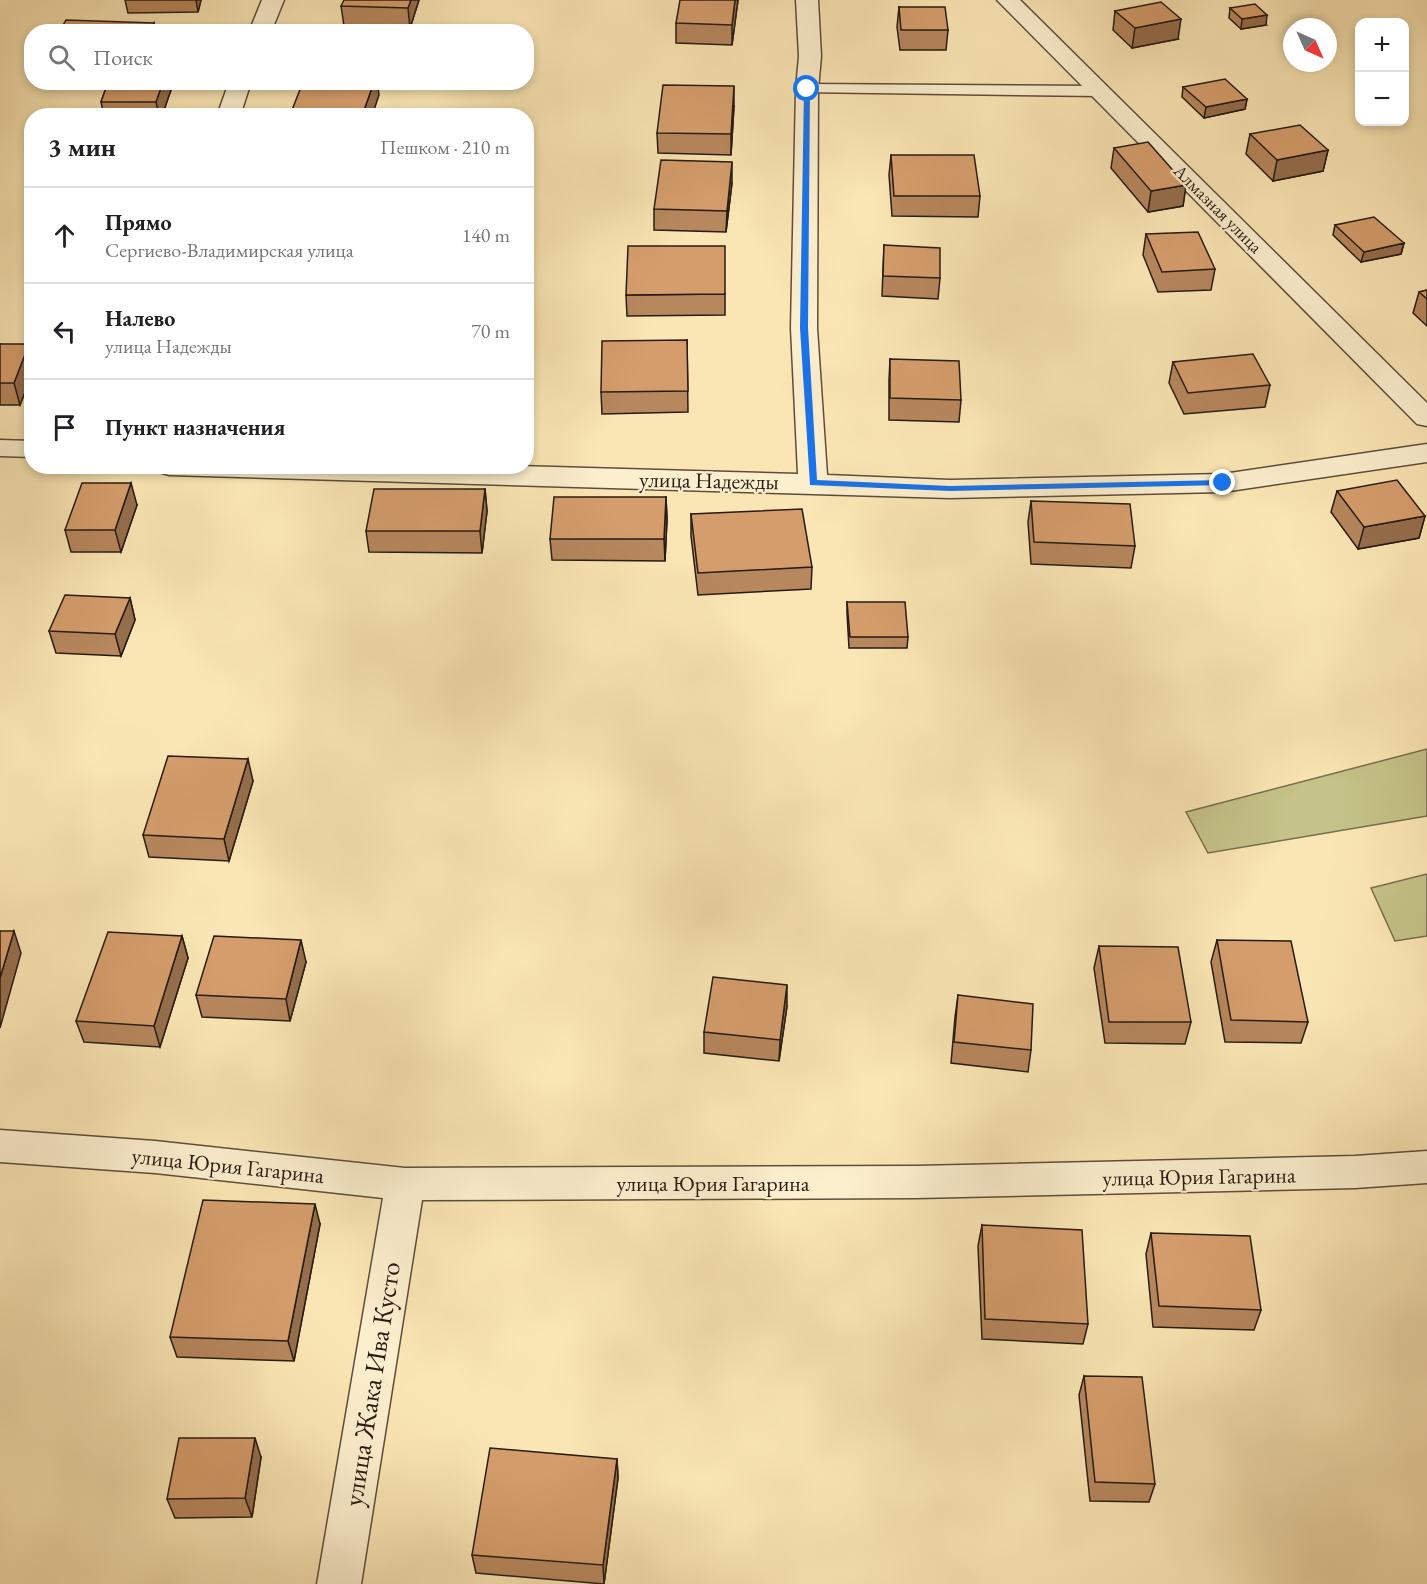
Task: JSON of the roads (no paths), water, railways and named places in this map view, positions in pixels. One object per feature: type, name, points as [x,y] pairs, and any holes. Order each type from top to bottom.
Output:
[{"type":"street","points":[[263,24],[273,0]]},
{"type":"street","points":[[807,0],[810,56],[807,89],[804,328],[813,483]]},
{"type":"street","name":"Алмазная улица","points":[[1008,0],[1427,418]]},
{"type":"street","points":[[231,108],[237,90]]},
{"type":"street","points":[[0,448],[24,449]]},
{"type":"street","name":"улица Надежды","points":[[472,474],[950,489],[1223,483],[1427,453]]},
{"type":"street","name":"улица Юрия Гагарина","points":[[0,1146],[155,1157],[405,1184],[929,1182],[1354,1172],[1427,1167]]},
{"type":"street","name":"улица Жака Ива Кусто","points":[[339,1584],[405,1184]]},
{"type":"lane","points":[[807,89],[1099,91]]}]
